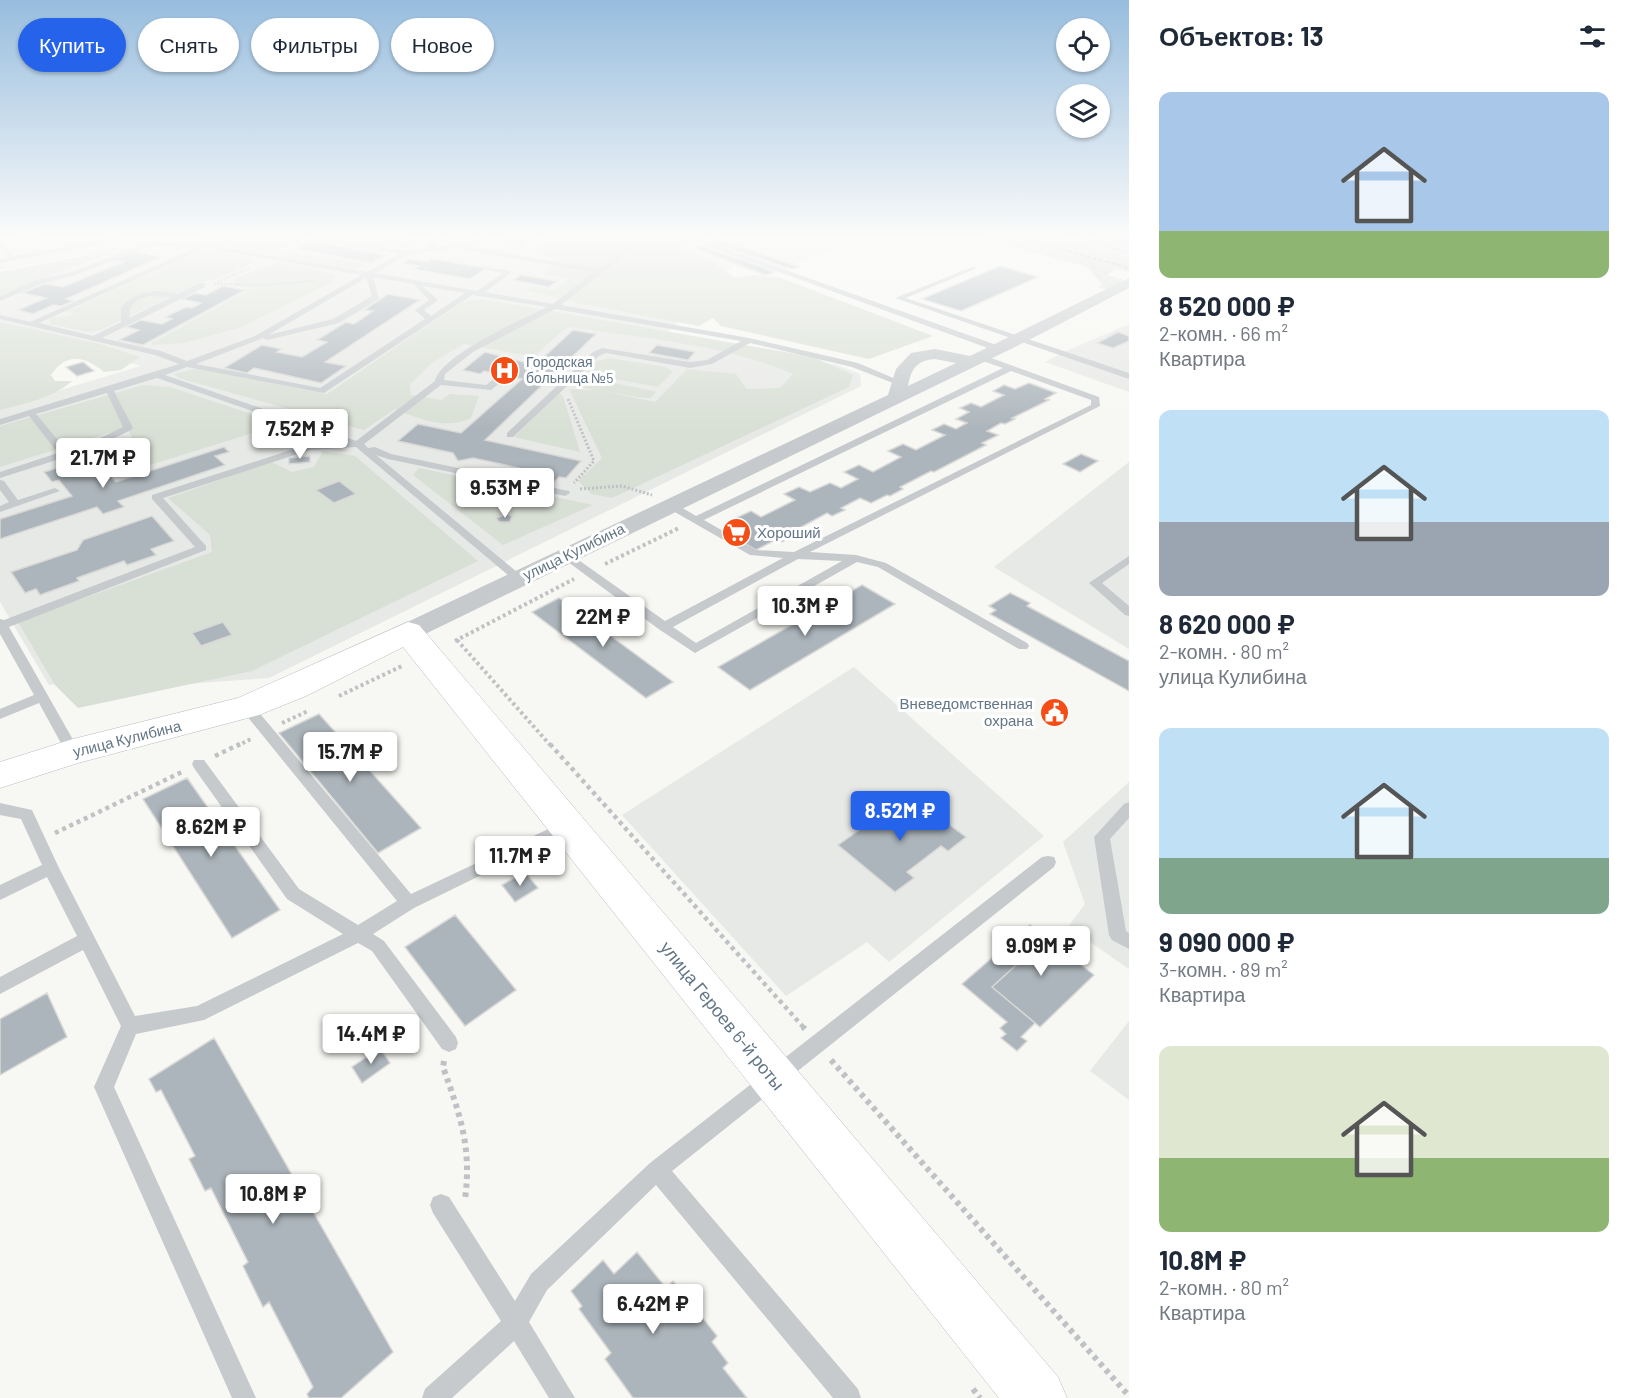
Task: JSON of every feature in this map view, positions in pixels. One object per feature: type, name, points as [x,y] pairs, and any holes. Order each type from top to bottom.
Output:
[{"type":"street","name":"улица Кулибина","points":[[0,775],[73,752],[257,719],[294,688],[430,642],[519,579],[898,390],[1021,339],[1094,300]]},
{"type":"street","name":"улица Героев 6-й роты","points":[[430,642],[566,827],[1037,1398]]},
{"type":"lane","points":[[28,326],[85,300]]},
{"type":"lane","points":[[125,323],[125,308],[135,300]]},
{"type":"lane","points":[[93,339],[171,300]]},
{"type":"lane","points":[[0,422],[157,375],[258,338],[320,300]]},
{"type":"lane","points":[[258,338],[271,339],[336,321],[371,300]]},
{"type":"lane","points":[[429,318],[419,310],[434,300]]},
{"type":"lane","points":[[0,317],[28,326],[158,354],[186,364],[321,391],[429,318],[461,300]]},
{"type":"lane","points":[[519,300],[749,340],[855,365],[898,390]]},
{"type":"lane","points":[[73,752],[0,625],[202,548],[156,497],[309,447],[358,444],[439,382],[441,373],[470,350],[562,300]]},
{"type":"lane","points":[[863,300],[999,349]]},
{"type":"lane","points":[[906,300],[1129,376]]},
{"type":"lane","points":[[510,435],[596,354],[605,350],[690,365],[709,362],[749,340]]},
{"type":"lane","points":[[664,627],[798,554],[1095,406],[1096,399],[1010,368],[975,360]]},
{"type":"lane","points":[[696,520],[1010,368]]},
{"type":"lane","points":[[157,375],[388,456],[565,493]]},
{"type":"lane","points":[[439,382],[488,388],[499,379]]},
{"type":"lane","points":[[0,475],[91,447],[128,428],[109,389]]},
{"type":"lane","points":[[30,412],[65,455]]},
{"type":"lane","points":[[358,444],[519,579]]},
{"type":"lane","points":[[0,483],[16,504]]},
{"type":"lane","points":[[0,509],[55,491]]},
{"type":"lane","points":[[670,505],[753,553],[856,558],[882,565],[1023,646]]},
{"type":"lane","points":[[566,556],[695,649],[856,558]]},
{"type":"lane","points":[[1129,559],[1095,582],[1129,612]]},
{"type":"lane","points":[[0,714],[41,697]]},
{"type":"lane","points":[[257,719],[408,903]]},
{"type":"lane","points":[[199,764],[293,894],[378,946],[449,1043]]},
{"type":"lane","points":[[1129,808],[1102,837],[1118,935],[1129,942]]},
{"type":"lane","points":[[0,809],[27,814],[51,868],[130,1026]]},
{"type":"lane","points":[[130,1026],[198,1014],[357,935],[408,903],[566,827]]},
{"type":"lane","points":[[434,1398],[515,1324],[539,1281],[657,1170],[1048,862]]},
{"type":"lane","points":[[0,893],[51,868]]},
{"type":"lane","points":[[0,986],[86,940]]},
{"type":"lane","points":[[130,1026],[104,1087],[244,1398]]},
{"type":"lane","points":[[657,1170],[849,1398]]},
{"type":"lane","points":[[441,1205],[563,1398]]},
{"type":"path","points":[[563,385],[594,461],[565,493]]},
{"type":"path","points":[[565,493],[592,487],[622,486],[646,491],[670,505]]},
{"type":"path","points":[[338,696],[430,642],[589,572],[696,520]]},
{"type":"path","points":[[430,642],[817,1044],[1129,1396]]},
{"type":"path","points":[[38,841],[199,764],[257,719],[318,706]]},
{"type":"path","points":[[449,1043],[443,1067],[468,1137],[470,1170],[459,1233]]},
{"type":"shaded area","points":[[0,300],[699,300],[667,333],[837,365],[860,374],[861,386],[269,678],[115,689],[103,675],[49,685],[0,602],[0,408],[141,366],[0,328]]},
{"type":"shaded area","points":[[92,300],[162,300],[101,330],[88,332],[50,324],[50,319],[75,313],[66,312]]},
{"type":"shaded area","points":[[230,300],[296,300],[239,328],[184,343],[152,345]]},
{"type":"shaded area","points":[[489,300],[813,357],[853,375],[849,387],[612,498],[592,494],[578,481],[602,458],[569,389],[598,390],[655,402],[687,369],[736,374],[747,389],[780,388],[793,374],[767,364],[712,349],[571,327],[563,330],[534,357],[464,344],[433,362],[410,384],[411,395],[441,400],[450,394],[479,396],[471,418],[452,423],[433,422],[395,409],[364,430],[178,378],[174,374],[197,368],[327,394],[462,302]]},
{"type":"shaded area","points":[[567,300],[839,300],[933,336],[869,359],[721,326],[713,318],[699,326]]},
{"type":"shaded area","points":[[0,322],[100,344],[140,357],[121,370],[104,372],[90,362],[70,360],[63,363],[51,375],[55,381],[72,381],[64,387],[38,400],[0,410]]},
{"type":"shaded area","points":[[1129,324],[1129,392],[1045,362],[1064,352]]},
{"type":"shaded area","points":[[609,358],[666,367],[673,372],[658,387],[586,374],[596,361]]},
{"type":"shaded area","points":[[585,377],[656,392],[651,398],[644,398],[572,386]]},
{"type":"shaded area","points":[[143,385],[170,387],[273,421],[266,429],[137,469],[121,450],[133,440],[129,431],[109,433],[0,467],[0,426]]},
{"type":"shaded area","points":[[559,393],[563,396],[580,452],[514,437]]},
{"type":"shaded area","points":[[323,451],[355,456],[478,561],[252,671],[78,708],[55,685],[18,622],[212,552],[210,535],[168,498],[271,462],[292,472],[314,467]]},
{"type":"shaded area","points":[[1129,462],[1129,649],[994,567]]},
{"type":"shaded area","points":[[419,468],[593,505],[503,545],[413,475]]},
{"type":"shaded area","points":[[854,667],[1044,836],[889,962],[867,942],[786,996],[622,815]]},
{"type":"shaded area","points":[[1129,782],[1129,969],[1068,927],[1085,904],[1063,842]]},
{"type":"shaded area","points":[[1129,1021],[1129,1100],[1090,1071]]},
{"type":"building","points":[[41,300],[74,301],[61,306],[53,305],[33,314],[18,310]]},
{"type":"building","points":[[188,300],[226,300],[143,345],[119,340],[139,330],[126,327],[141,320],[162,324],[172,319],[165,317],[201,303]]},
{"type":"building","points":[[379,300],[420,300],[325,362],[346,366],[321,383],[254,368],[247,373],[224,368],[262,345],[281,349],[277,352],[302,357],[327,342],[317,340],[346,322],[354,324],[373,311],[364,310]]},
{"type":"building","points":[[926,300],[985,300],[961,311]]},
{"type":"building","points":[[573,330],[596,334],[485,440],[581,461],[566,478],[559,477],[552,484],[540,481],[546,474],[473,458],[458,461],[453,453],[398,441],[418,424],[461,433],[522,379],[484,371],[480,374],[463,370],[485,352],[535,365]]},
{"type":"building","points":[[1118,332],[1129,336],[1129,341],[1113,348],[1097,343]]},
{"type":"building","points":[[657,345],[695,352],[688,360],[649,353]]},
{"type":"building","points":[[83,362],[94,371],[77,376],[66,367]]},
{"type":"building","points":[[1029,383],[1056,393],[1045,399],[1049,400],[1012,418],[1015,419],[1005,424],[1001,423],[987,431],[998,435],[982,443],[986,445],[900,487],[903,489],[890,496],[887,495],[871,503],[860,498],[841,508],[845,510],[832,516],[827,513],[790,533],[794,535],[782,542],[777,539],[756,550],[728,534],[745,525],[734,519],[751,511],[761,517],[795,500],[784,494],[799,487],[810,492],[830,483],[841,488],[858,479],[844,472],[859,465],[873,472],[901,457],[888,451],[903,444],[916,450],[945,435],[932,430],[944,424],[956,429],[967,423],[956,419],[969,412],[960,408],[971,403],[981,407],[1004,395],[993,391],[1004,385],[1015,389]]},
{"type":"building","points":[[224,447],[229,452],[215,456],[225,465],[118,501],[124,507],[103,514],[97,507],[0,539],[0,519],[72,496],[59,480],[52,482],[44,472],[103,454],[111,464],[103,467],[116,482]]},
{"type":"building","points":[[1081,454],[1098,461],[1080,472],[1063,464]]},
{"type":"building","points":[[310,456],[310,462],[289,464],[289,458]]},
{"type":"building","points":[[339,481],[356,494],[334,503],[316,490]]},
{"type":"building","points":[[507,514],[512,516],[510,522],[499,522],[496,518]]},
{"type":"building","points":[[152,516],[174,541],[151,549],[156,555],[127,565],[124,561],[77,578],[79,581],[40,595],[36,589],[25,593],[11,572],[77,550],[83,540]]},
{"type":"building","points":[[862,585],[895,604],[750,690],[718,667]]},
{"type":"building","points":[[1010,593],[1030,603],[1027,606],[1129,661],[1129,691],[990,614],[996,610],[989,606]]},
{"type":"building","points":[[559,598],[673,682],[646,698],[532,612]]},
{"type":"building","points":[[223,622],[232,635],[201,646],[192,633]]},
{"type":"building","points":[[319,714],[421,828],[378,853],[279,733]]},
{"type":"building","points":[[187,778],[280,910],[232,938],[143,799]]},
{"type":"building","points":[[909,795],[966,837],[948,851],[941,846],[907,872],[914,878],[895,892],[838,845]]},
{"type":"building","points":[[525,872],[538,888],[515,902],[502,885]]},
{"type":"building","points":[[455,915],[516,990],[465,1026],[405,947]]},
{"type":"building","points":[[1030,925],[1094,975],[1040,1027],[992,987],[1025,957],[1008,944]]},
{"type":"building","points":[[1008,944],[1025,957],[992,987],[1035,1023],[1021,1037],[1027,1041],[1017,1051],[1001,1038],[1006,1034],[1000,1028],[1007,1022],[962,984]]},
{"type":"building","points":[[47,993],[67,1037],[0,1075],[0,1019]]},
{"type":"building","points":[[214,1038],[393,1352],[341,1398],[309,1398],[307,1394],[313,1387],[269,1302],[263,1307],[243,1266],[248,1262],[211,1188],[205,1191],[189,1159],[195,1156],[161,1090],[156,1092],[149,1079]]},
{"type":"building","points":[[380,1048],[390,1063],[362,1083],[352,1067]]},
{"type":"building","points":[[637,1252],[666,1288],[673,1281],[717,1336],[712,1342],[728,1363],[723,1368],[747,1398],[633,1398],[605,1359],[611,1353],[579,1309],[582,1306],[571,1291],[603,1260],[614,1274]]},
{"type":"place","name":"Городская больница №5","points":[[505,370]]},
{"type":"place","name":"Хороший","points":[[736,533]]},
{"type":"place","name":"Вневедомственная охрана","points":[[1054,713]]}]
